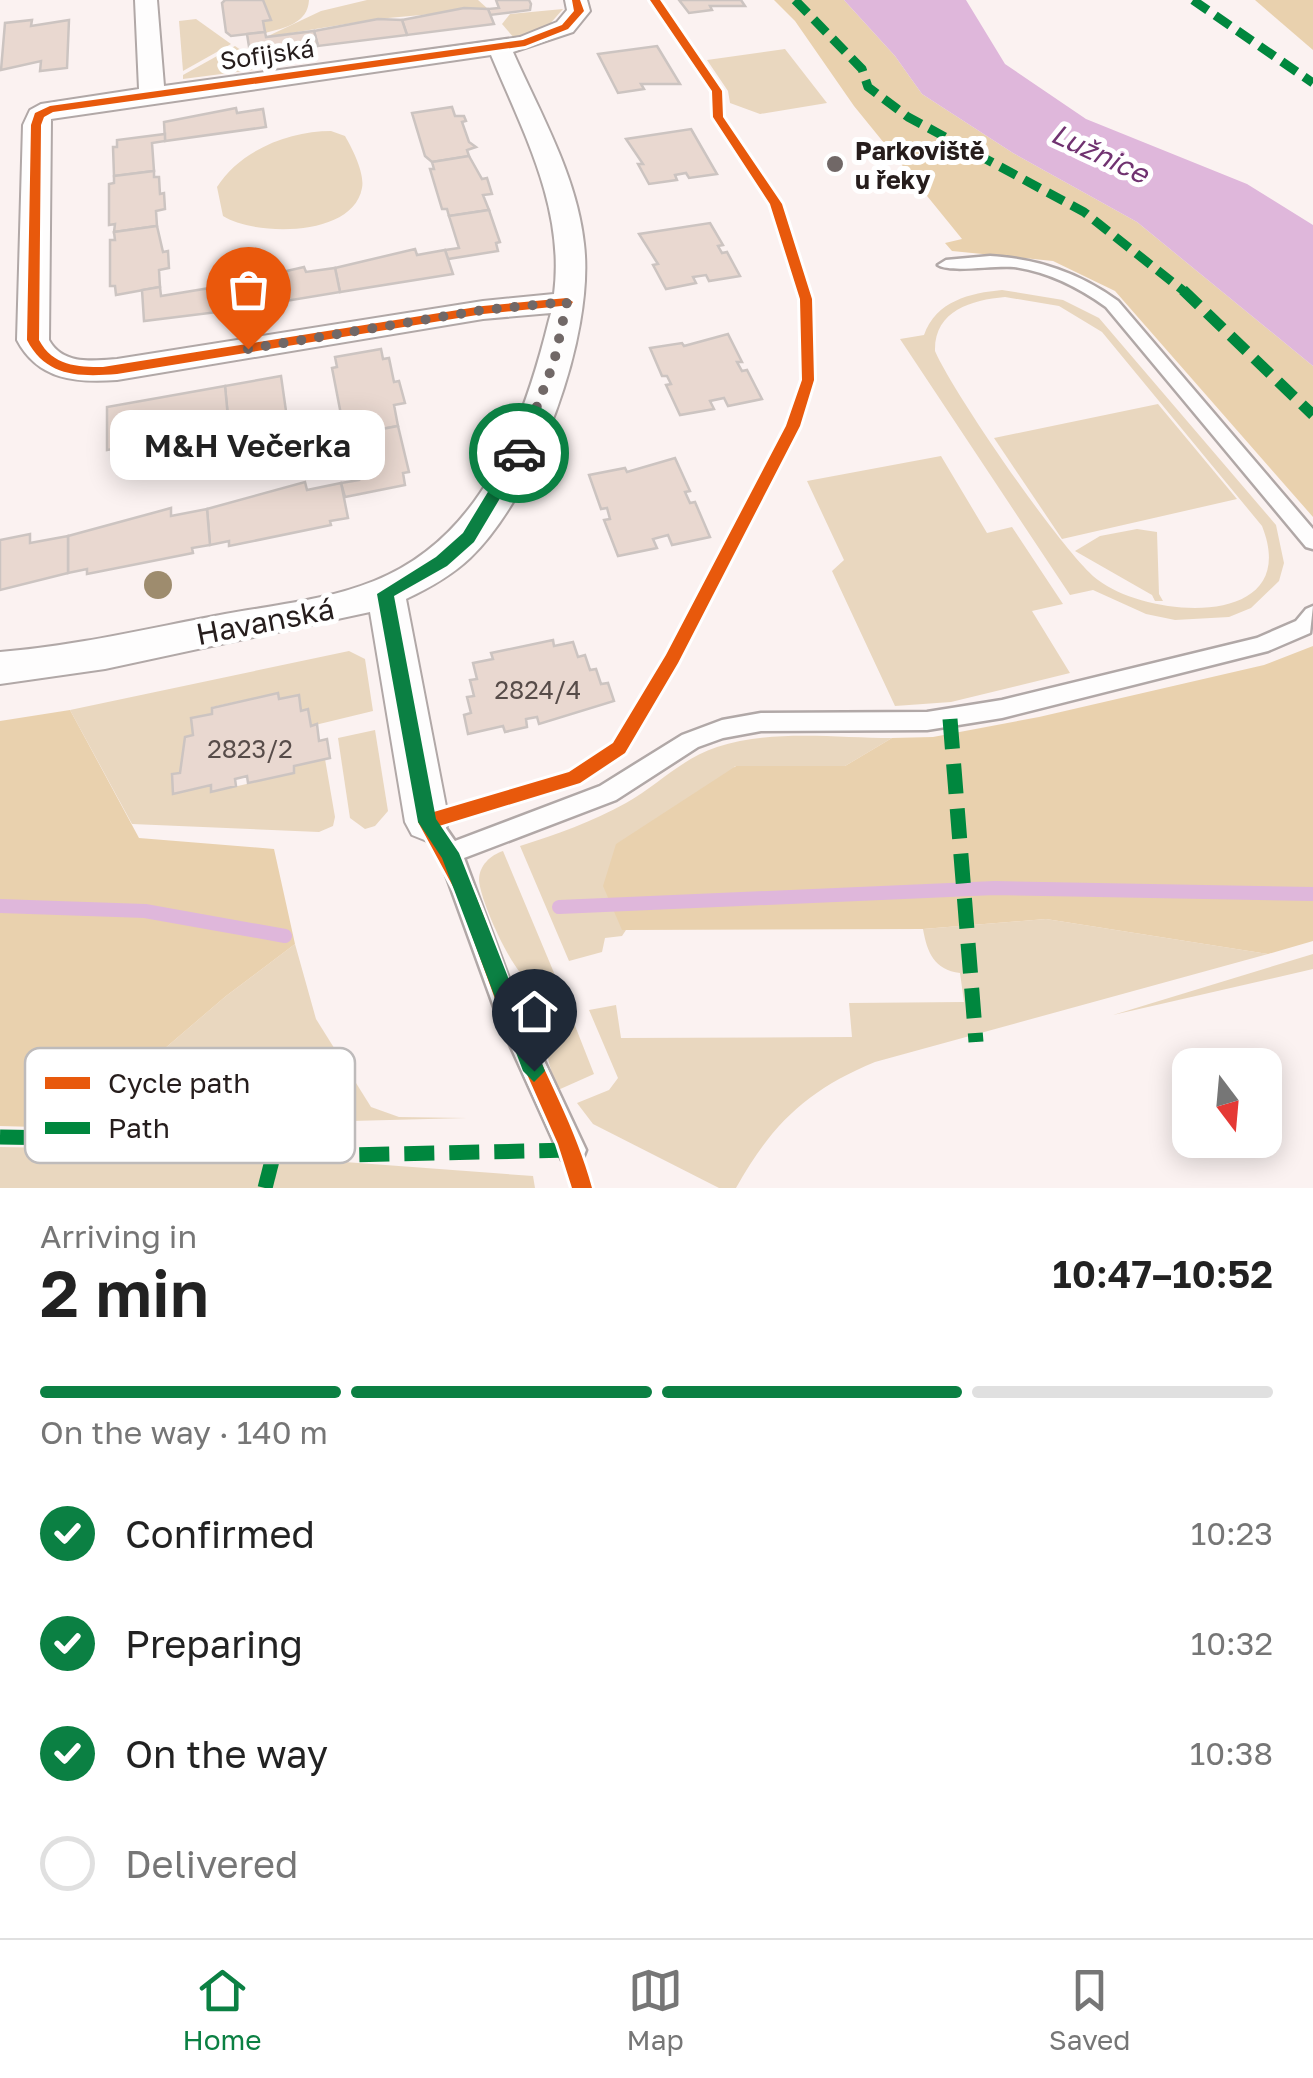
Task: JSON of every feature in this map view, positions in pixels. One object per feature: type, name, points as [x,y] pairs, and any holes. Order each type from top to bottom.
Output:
[{"type":"street","points":[[146,0],[152,94]]},
{"type":"street","name":"Sofijská","points":[[567,302],[464,313],[130,368],[91,371],[57,366],[46,360],[34,340],[36,126],[41,113],[152,94],[500,48],[544,38],[566,27],[580,11],[576,0]]},
{"type":"street","name":"Havanská","points":[[0,668],[104,653],[386,594],[442,562],[486,514],[533,424],[554,362],[572,267],[563,210],[500,48]]},
{"type":"street","points":[[386,594],[438,838]]},
{"type":"lane","points":[[946,265],[1004,260],[1037,265],[1094,289],[1112,304],[1313,542]]},
{"type":"lane","points":[[572,1150],[511,1018],[438,838],[608,793],[690,741],[722,729],[761,722],[927,722],[1002,709],[1261,645],[1302,627],[1313,614]]},
{"type":"shaded area","points":[[263,0],[309,0],[300,19],[265,33],[263,21],[271,20]]},
{"type":"shaded area","points":[[367,0],[478,0],[488,9],[377,19],[266,37],[321,11]]},
{"type":"shaded area","points":[[774,0],[844,0],[895,56],[922,94],[1013,153],[1137,222],[1313,366],[1313,517],[1115,291],[1053,261],[952,251],[945,243],[962,239],[854,106],[795,21]]},
{"type":"shaded area","points":[[1255,0],[1313,0],[1313,50]]},
{"type":"shaded area","points":[[563,9],[549,25],[514,38],[502,24],[510,14]]},
{"type":"shaded area","points":[[196,19],[231,44],[183,71],[179,21]]},
{"type":"shaded area","points":[[235,46],[267,68],[183,79],[183,75]]},
{"type":"shaded area","points":[[785,49],[827,103],[760,114],[730,103],[728,91],[707,60]]},
{"type":"shaded area","points":[[331,131],[345,136],[362,175],[362,188],[355,204],[341,216],[322,224],[278,229],[238,223],[223,216],[217,187],[239,163],[283,139]]},
{"type":"shaded area","points":[[990,291],[1063,300],[1099,318],[1276,525],[1284,563],[1279,581],[1251,608],[1229,617],[1175,620],[1146,614],[1093,590],[1070,595],[900,339],[924,335],[929,323],[946,307]],"holes":[[[1005,297],[1059,306],[1102,332],[1262,526],[1269,560],[1261,584],[1242,599],[1215,607],[1184,608],[1152,603],[1098,580],[1061,539],[1010,471],[935,351],[941,326],[968,305]]]},
{"type":"shaded area","points":[[1158,404],[1237,499],[1062,539],[994,438]]},
{"type":"shaded area","points":[[941,456],[987,533],[1012,527],[1063,604],[1032,611],[1070,673],[951,702],[895,706],[832,571],[844,560],[807,481]]},
{"type":"shaded area","points":[[1137,529],[1157,532],[1159,594],[1163,601],[1155,601],[1152,595],[1075,551],[1100,536]]},
{"type":"shaded area","points":[[1313,646],[1313,941],[1268,954],[1046,919],[923,929],[622,930],[603,886],[616,844],[736,766],[845,766],[892,738],[933,737],[1039,717],[1264,665]]},
{"type":"shaded area","points":[[349,651],[365,659],[373,711],[311,726],[308,710],[301,711],[299,695],[279,699],[277,693],[212,707],[212,714],[192,718],[193,735],[185,737],[180,773],[172,775],[173,794],[211,785],[212,792],[294,773],[294,766],[325,759],[335,817],[333,826],[319,832],[132,824],[70,710]]},
{"type":"shaded area","points":[[70,710],[139,838],[274,849],[295,944],[165,1048],[25,1048],[25,1127],[0,1126],[0,721]]},
{"type":"shaded area","points":[[375,730],[388,811],[375,826],[365,829],[350,818],[338,738]]},
{"type":"shaded area","points":[[781,736],[892,738],[845,766],[735,766],[622,936],[605,938],[602,952],[569,961],[520,846],[613,810],[692,758],[737,741]]},
{"type":"shaded area","points":[[503,851],[557,980],[532,983],[525,978],[491,920],[479,880],[486,861]]},
{"type":"shaded area","points":[[1046,919],[1268,954],[875,1062],[830,1084],[794,1112],[763,1145],[736,1188],[719,1188],[593,1124],[577,1103],[609,1090],[618,1078],[589,1010],[616,1005],[621,1038],[852,1037],[849,1003],[964,1002],[960,973],[933,959],[923,929]]},
{"type":"shaded area","points":[[295,944],[316,1019],[334,1048],[165,1048]]},
{"type":"shaded area","points":[[1313,954],[1313,969],[1113,1015]]},
{"type":"shaded area","points":[[572,1018],[594,1074],[558,1090],[547,1048],[553,1031]]},
{"type":"shaded area","points":[[355,1081],[371,1107],[399,1117],[467,1118],[355,1121]]},
{"type":"shaded area","points":[[0,1147],[25,1147],[25,1163],[355,1163],[533,1176],[535,1188],[0,1188]]},
{"type":"water","name":"Lužnice","points":[[844,0],[966,0],[1005,64],[1086,119],[1247,184],[1313,225],[1313,366],[1137,222],[1013,153],[922,94],[895,56]]},
{"type":"building","points":[[263,0],[271,20],[263,21],[265,32],[231,36],[226,32],[222,3]]},
{"type":"building","points":[[496,0],[529,0],[530,10],[490,15],[488,9],[499,8]]},
{"type":"building","points":[[679,0],[741,0],[745,6],[710,6],[712,10],[689,13]]},
{"type":"building","points":[[464,8],[488,9],[494,24],[407,35],[402,20]]},
{"type":"building","points":[[378,19],[402,20],[407,35],[318,46],[314,31]]},
{"type":"building","points":[[32,20],[31,26],[69,20],[67,68],[40,71],[41,61],[1,70],[5,23]]},
{"type":"building","points":[[314,31],[318,46],[250,53],[247,34],[265,32],[266,37]]},
{"type":"building","points":[[657,46],[680,84],[641,84],[644,89],[618,93],[598,54]]},
{"type":"building","points":[[452,107],[455,116],[464,116],[466,121],[462,122],[469,142],[476,147],[467,150],[469,156],[432,162],[425,156],[412,113]]},
{"type":"building","points":[[236,108],[237,113],[263,109],[266,127],[165,141],[164,122]]},
{"type":"building","points":[[691,129],[717,174],[689,178],[686,173],[675,175],[677,180],[649,184],[638,164],[643,164],[626,139]]},
{"type":"building","points":[[165,134],[165,141],[152,143],[154,171],[114,176],[113,147],[117,147],[117,140]]},
{"type":"building","points":[[469,156],[482,179],[487,178],[492,194],[483,195],[489,210],[449,216],[447,209],[442,209],[430,169],[434,169],[432,162]]},
{"type":"building","points":[[154,171],[154,177],[159,177],[160,194],[164,193],[165,209],[156,211],[157,226],[114,232],[115,224],[109,225],[109,184],[114,183],[114,176]]},
{"type":"building","points":[[489,210],[500,242],[496,243],[498,251],[448,259],[445,250],[459,248],[449,216]]},
{"type":"building","points":[[710,223],[723,245],[718,246],[722,253],[727,252],[740,276],[709,281],[706,275],[693,277],[696,283],[666,289],[653,265],[658,264],[639,234]]},
{"type":"building","points":[[157,226],[163,252],[168,251],[169,268],[159,270],[160,287],[116,295],[115,286],[110,286],[110,240],[115,240],[114,232]]},
{"type":"building","points":[[415,249],[417,255],[445,250],[453,274],[340,292],[335,268]]},
{"type":"building","points":[[304,267],[306,272],[335,268],[340,292],[226,311],[222,286]]},
{"type":"building","points":[[222,286],[226,311],[144,321],[142,290],[160,287],[161,296]]},
{"type":"building","points":[[728,334],[742,362],[737,362],[742,371],[747,370],[762,399],[728,406],[724,398],[710,401],[714,409],[680,415],[666,385],[671,384],[667,376],[662,376],[650,348],[682,343],[684,346]]},
{"type":"building","points":[[381,349],[383,359],[389,358],[394,382],[399,381],[405,403],[394,405],[398,426],[350,435],[348,424],[343,425],[332,368],[337,367],[335,357]]},
{"type":"building","points":[[281,376],[287,418],[229,428],[225,386]]},
{"type":"building","points":[[225,386],[229,428],[107,450],[107,407]]},
{"type":"building","points":[[398,426],[409,472],[403,473],[405,485],[345,497],[341,483],[359,480],[350,435]]},
{"type":"building","points":[[675,458],[690,491],[685,492],[690,503],[695,502],[710,537],[672,545],[668,535],[653,539],[657,548],[618,556],[604,520],[610,519],[607,508],[601,509],[589,475],[625,468],[627,472]]},
{"type":"building","points":[[305,482],[307,490],[341,483],[348,518],[229,546],[229,541],[210,545],[207,509]]},
{"type":"building","points":[[171,508],[171,516],[207,509],[210,545],[192,548],[193,553],[87,574],[87,569],[68,573],[68,536]]},
{"type":"building","points":[[30,534],[30,543],[68,536],[68,573],[0,590],[0,540]]},
{"type":"building","points":[[553,640],[554,646],[573,642],[578,657],[585,655],[590,670],[596,669],[601,684],[608,683],[614,701],[539,724],[537,717],[526,719],[527,727],[505,732],[503,726],[468,734],[464,715],[471,713],[467,697],[474,696],[470,680],[477,679],[473,663],[493,659],[491,653]]},
{"type":"building","points":[[278,693],[279,699],[299,695],[301,711],[308,709],[311,726],[317,724],[319,741],[327,739],[330,758],[294,766],[294,773],[248,783],[247,776],[235,779],[236,786],[211,792],[211,785],[173,794],[172,774],[180,773],[185,737],[193,735],[191,718],[212,714],[212,708]]},
{"type":"waterway","points":[[559,907],[995,888],[1313,894]]},
{"type":"waterway","points":[[0,906],[145,911],[285,936]]},
{"type":"marked path","points":[[795,0],[862,69],[868,87],[908,117],[1084,212],[1173,280],[1313,415]]},
{"type":"marked path","points":[[1193,0],[1313,83]]},
{"type":"marked path","points":[[950,719],[976,1042]]},
{"type":"marked path","points":[[0,1137],[25,1137]]},
{"type":"marked path","points":[[355,1155],[572,1150]]},
{"type":"marked path","points":[[265,1188],[271,1163]]},
{"type":"cycle path","points":[[567,302],[483,310],[130,368],[89,371],[61,367],[39,352],[33,340],[36,125],[39,115],[50,109],[525,43],[565,27],[579,11],[576,0]]},
{"type":"cycle path","points":[[582,1188],[569,1144],[512,1018],[465,892],[427,822],[574,778],[619,748],[672,659],[793,426],[808,380],[806,299],[776,204],[718,117],[717,91],[655,0]]},
{"type":"way so far","points":[[248,349],[483,310],[567,302],[554,362],[519,453]]},
{"type":"place","name":"Parkoviště u řeky","points":[[835,164]]},
{"type":"place","name":"M&H Večerka","points":[[248,349]]},
{"type":"route","points":[[519,453],[502,488],[468,538],[442,562],[386,594],[427,822],[450,853],[534,1071]]}]
